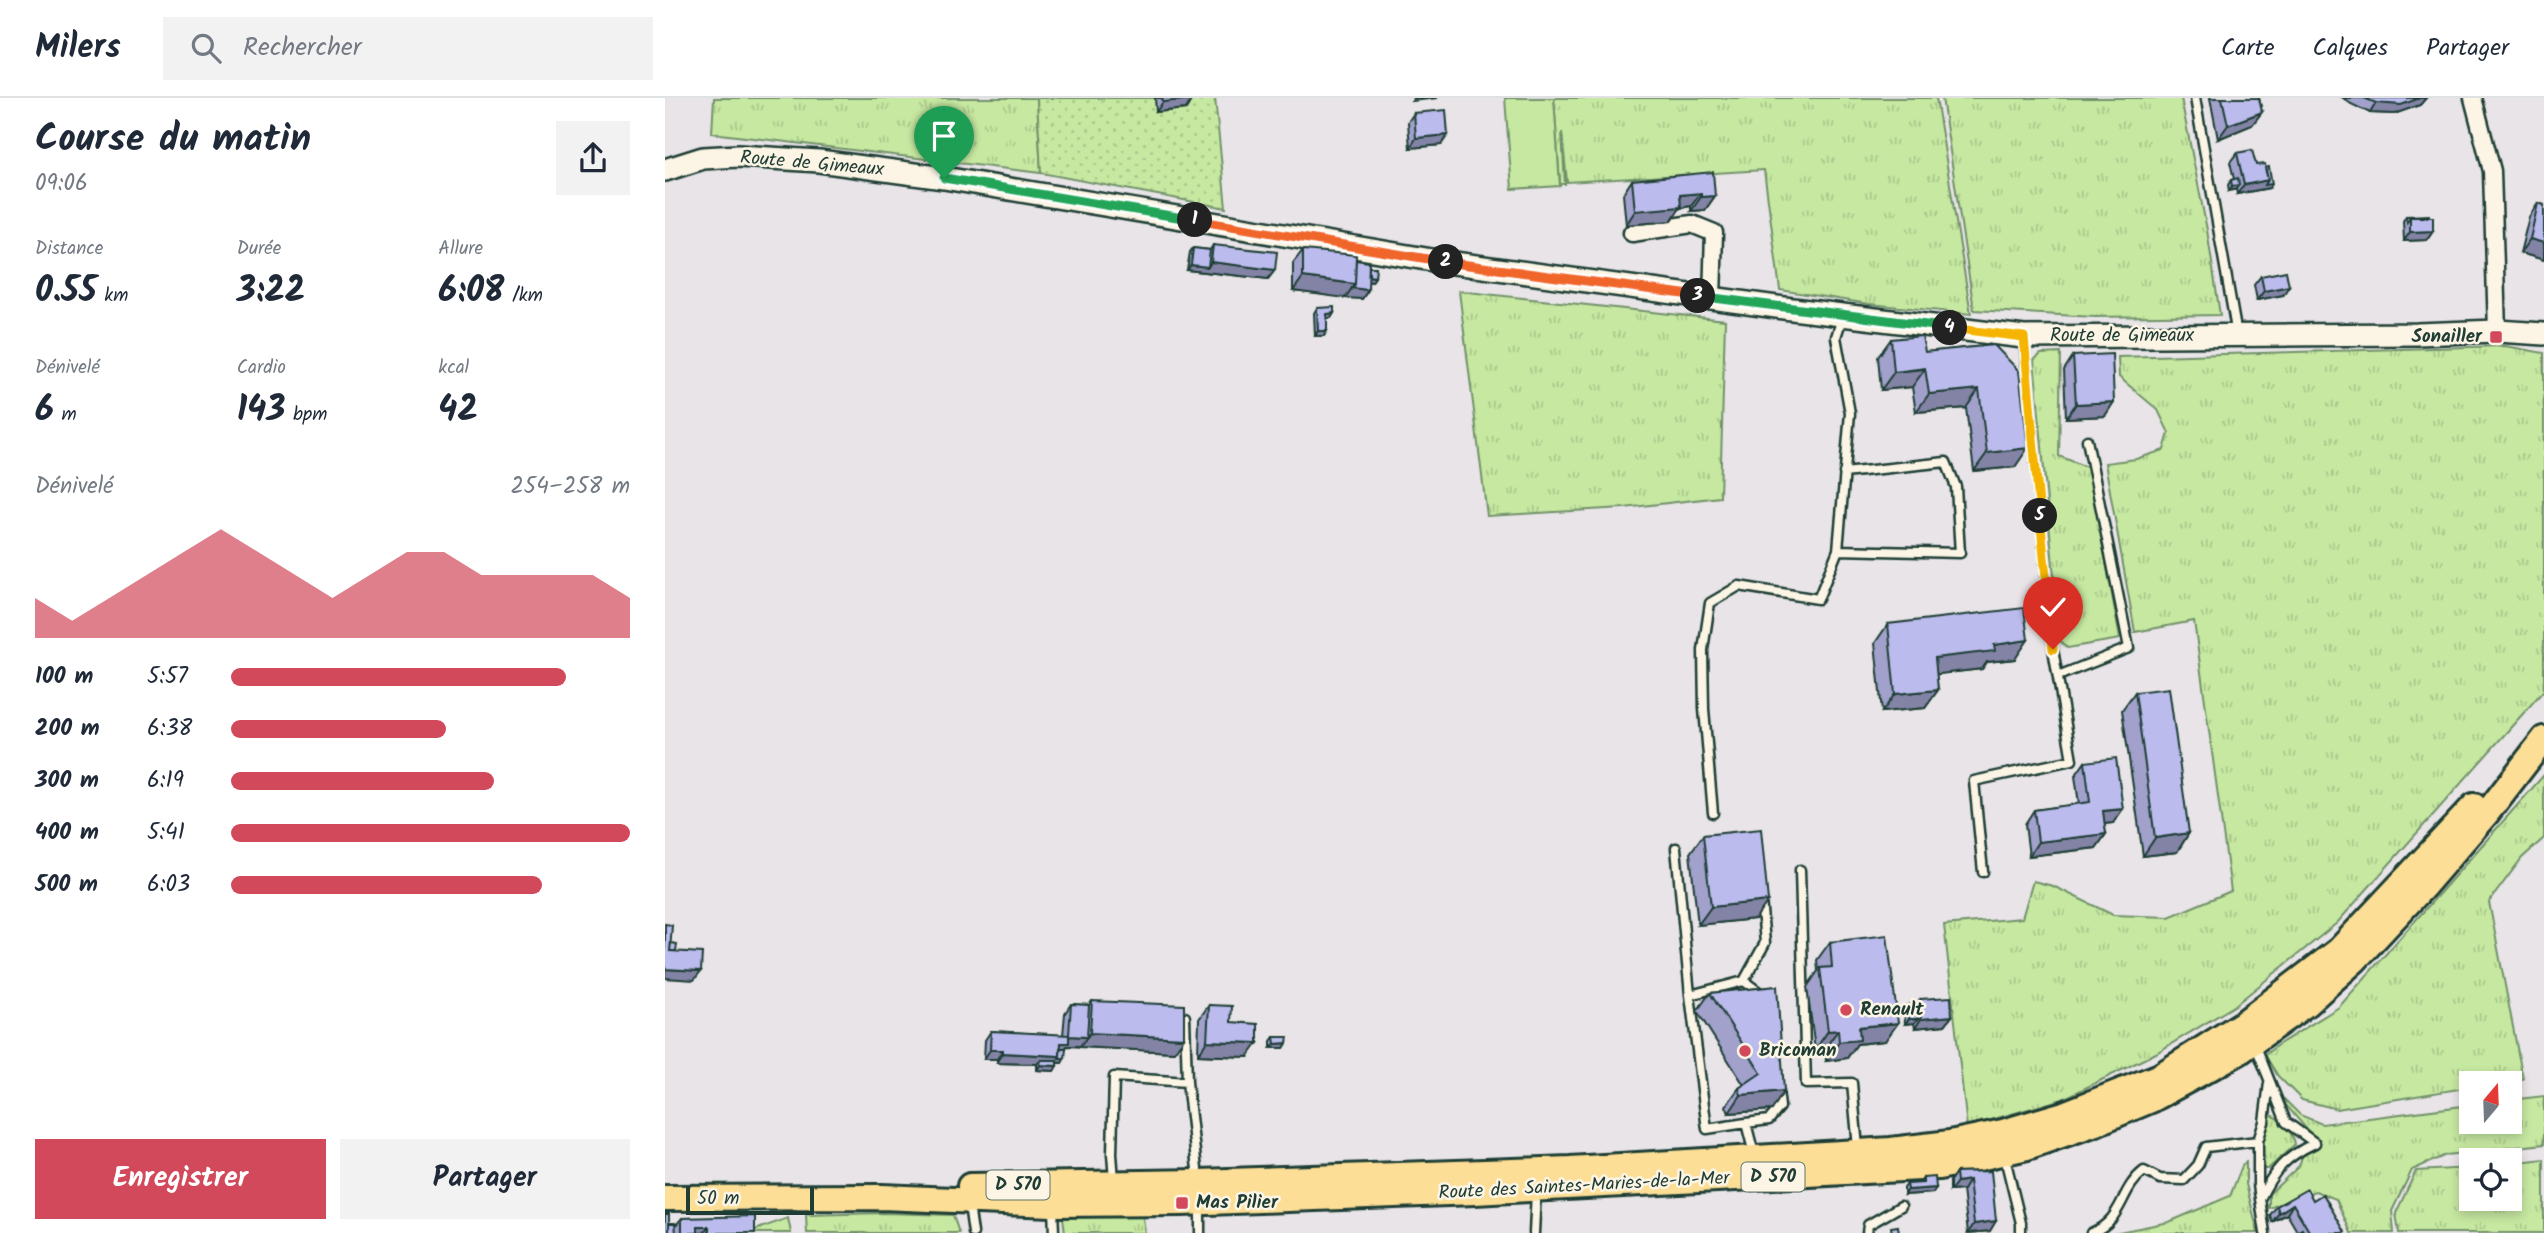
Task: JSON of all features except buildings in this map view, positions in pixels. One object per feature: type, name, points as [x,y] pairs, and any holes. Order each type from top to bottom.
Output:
[{"type":"main road","name":"Route des Saintes-Maries-de-la-Mer","points":[[665,1198],[1199,1192],[1536,1180],[1860,1162],[1939,1167],[2001,1142],[2027,1147],[2151,1100],[2248,1033],[2306,1004],[2355,960],[2443,864],[2487,813],[2544,739]]},
{"type":"street","points":[[2473,98],[2492,172],[2497,331]]},
{"type":"street","name":"Route de Gimeaux","points":[[665,170],[703,158],[738,156],[819,161],[944,178],[1432,260],[2024,337],[2497,331],[2544,334]]},
{"type":"street","points":[[1632,233],[1692,224],[1714,233],[1712,298]]},
{"type":"lane","points":[[2195,98],[2237,335]]},
{"type":"lane","points":[[1713,813],[1704,709],[1703,662],[1710,603],[1739,586],[1818,599],[1838,550],[1850,413],[1836,337],[1843,315]]},
{"type":"lane","points":[[1983,872],[1974,781],[2072,760],[2053,649],[2024,337]]},
{"type":"lane","points":[[2058,676],[2129,648],[2087,440]]},
{"type":"lane","points":[[1838,550],[1960,553],[1955,487],[1946,462],[1844,473]]},
{"type":"lane","points":[[1676,848],[1690,995],[1707,1129],[1769,1120],[1780,1107],[1778,1081]]},
{"type":"lane","points":[[1800,870],[1806,1084],[1852,1083],[1860,1162]]},
{"type":"lane","points":[[1690,995],[1744,981],[1765,943],[1760,888]]},
{"type":"lane","points":[[1744,981],[1772,1001]]},
{"type":"lane","points":[[1185,1017],[1187,1082],[1199,1192],[1200,1233]]},
{"type":"lane","points":[[2248,1033],[2287,1122],[2315,1143],[2294,1153],[2271,1176],[2260,1199]]},
{"type":"lane","points":[[1115,1194],[1112,1154],[1114,1077],[1187,1082]]},
{"type":"lane","points":[[2265,1233],[2260,1199],[2258,1141],[2264,1122],[2269,1083]]},
{"type":"lane","points":[[1746,1123],[1758,1168]]},
{"type":"lane","points":[[2091,1233],[2115,1217],[2133,1179],[2144,1171],[2160,1179],[2184,1180],[2198,1165],[2206,1147],[2258,1141]]},
{"type":"lane","points":[[2001,1142],[2021,1223],[2021,1233]]},
{"type":"lane","points":[[1534,1233],[1536,1180]]},
{"type":"lane","points":[[968,1194],[973,1233]]},
{"type":"lane","points":[[1052,1195],[1054,1233]]},
{"type":"lane","points":[[1867,1233],[1868,1225],[1901,1206]]},
{"type":"green space","points":[[714,98],[1037,98],[1041,173],[712,133]]},
{"type":"green space","points":[[1037,98],[1215,98],[1226,208],[1041,173]]},
{"type":"green space","points":[[1505,98],[1554,98],[1560,186],[1512,189]]},
{"type":"green space","points":[[1554,98],[1936,98],[1971,314],[1869,304],[1780,290],[1764,170],[1567,182],[1562,132],[1565,184],[1560,184]]},
{"type":"green space","points":[[1942,98],[2181,98],[2207,230],[2220,315],[2095,317],[1974,310]]},
{"type":"green space","points":[[1459,291],[1725,320],[1720,497],[1624,508],[1487,516]]},
{"type":"green space","points":[[2505,346],[2544,353],[2544,690],[2337,923],[2234,1006],[2156,1053],[2063,1099],[1967,1127],[1944,925],[2022,918],[2033,881],[2053,886],[2113,915],[2169,917],[2231,891],[2194,621],[2135,632],[2105,463],[2136,459],[2164,450],[2169,433],[2158,410],[2119,377],[2118,357]]},
{"type":"green space","points":[[2061,353],[2059,456],[2089,468],[2120,639],[2068,648],[2060,641],[2034,360],[2041,354]]},
{"type":"green space","points":[[2544,775],[2544,838],[2522,858],[2489,902],[2521,1071],[2459,1071],[2459,1089],[2337,1109],[2302,1100],[2278,1076],[2265,1055],[2339,1007]]},
{"type":"green space","points":[[2544,1096],[2544,1144],[2508,1148],[2459,1148],[2459,1154],[2446,1155],[2412,1170],[2392,1211],[2394,1233],[2351,1233],[2336,1199],[2315,1191],[2269,1208],[2269,1194],[2299,1166],[2310,1133],[2285,1104],[2285,1100],[2300,1115],[2322,1124],[2459,1107],[2459,1134],[2522,1134],[2522,1099]]},
{"type":"green space","points":[[2270,1114],[2292,1135],[2295,1144],[2268,1169],[2262,1169],[2263,1144]]},
{"type":"green space","points":[[2544,1159],[2544,1233],[2399,1233],[2396,1213],[2416,1171],[2459,1169],[2459,1211],[2522,1211],[2522,1162]]},
{"type":"green space","points":[[2246,1162],[2246,1184],[2258,1233],[2114,1233],[2169,1222],[2230,1196]]},
{"type":"green space","points":[[806,1215],[953,1215],[959,1233],[807,1233]]},
{"type":"green space","points":[[1063,1217],[1143,1217],[1145,1233],[1065,1233]]},
{"type":"green space","points":[[788,1218],[791,1233],[750,1233],[750,1232]]},
{"type":"place","name":"Sonailler","points":[[2496,337]]},
{"type":"place","name":"Renault","points":[[1846,1010]]},
{"type":"place","name":"Bricoman","points":[[1745,1051]]},
{"type":"place","name":"Mas Pilier","points":[[1182,1203]]},
{"type":"route","points":[[944,178],[1432,260],[1784,308],[2024,337],[2053,649]]}]
